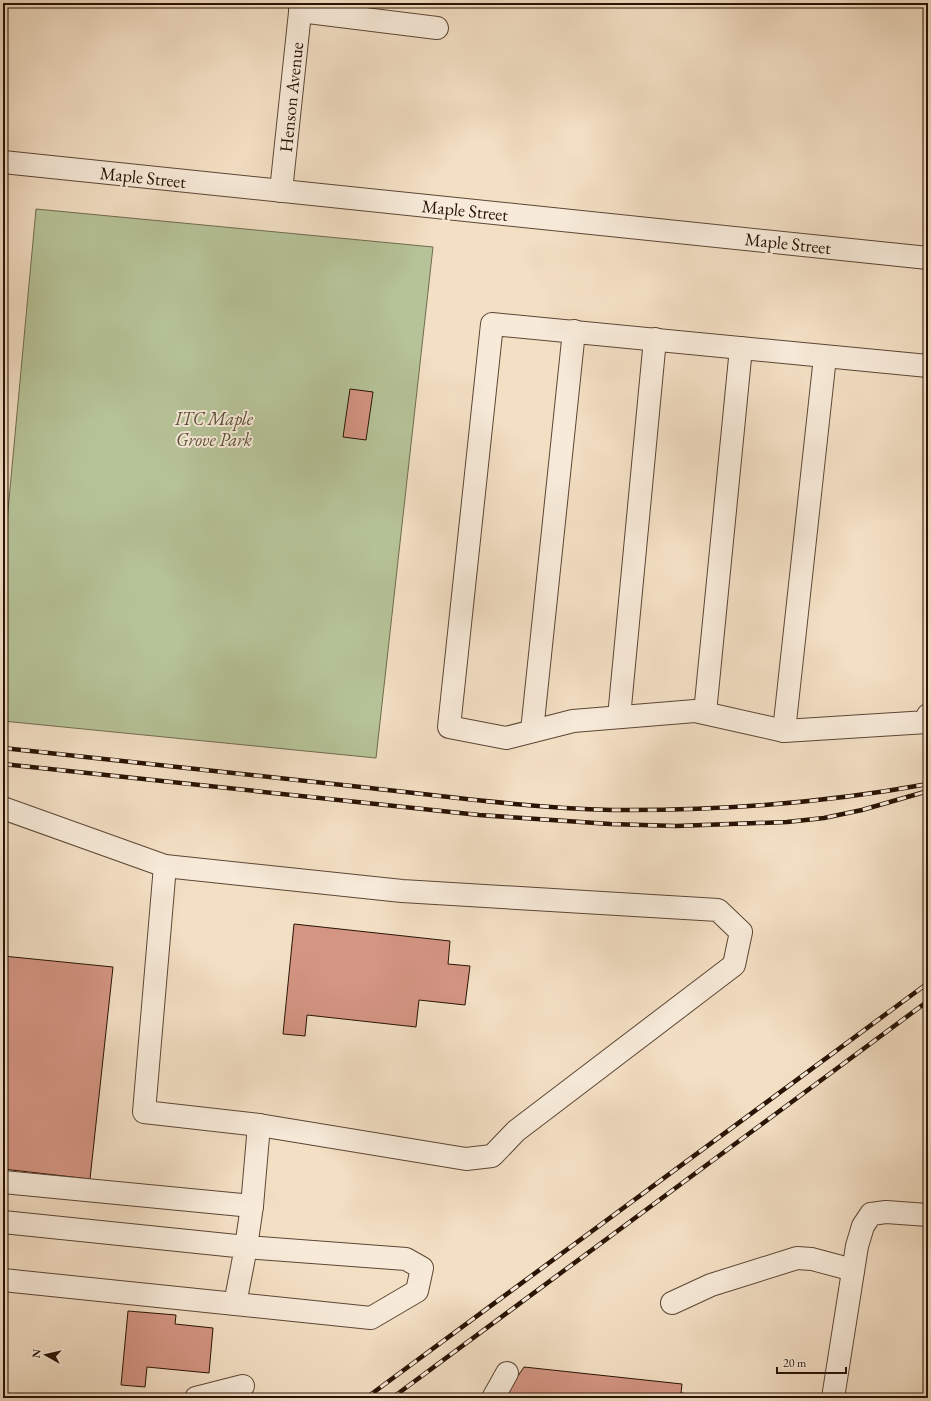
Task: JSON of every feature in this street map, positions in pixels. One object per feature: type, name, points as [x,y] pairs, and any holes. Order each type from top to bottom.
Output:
[{"type":"street","points":[[301,7],[437,28]]},
{"type":"street","name":"Henson Avenue","points":[[281,191],[301,7]]},
{"type":"street","name":"Maple Street","points":[[3,162],[928,258]]},
{"type":"street","points":[[928,366],[492,324],[449,727],[506,738],[573,721],[695,711],[784,731],[927,722],[928,715]]},
{"type":"street","points":[[532,731],[574,331]]},
{"type":"street","points":[[619,717],[655,339]]},
{"type":"street","points":[[705,713],[741,348]]},
{"type":"street","points":[[784,731],[825,357]]},
{"type":"street","points":[[3,808],[165,866],[402,891],[718,910],[741,932],[734,965],[516,1131],[492,1156],[466,1159],[259,1124],[144,1112],[165,866]]},
{"type":"street","points":[[235,1304],[252,1206],[259,1124]]},
{"type":"street","points":[[3,1182],[252,1206]]},
{"type":"street","points":[[833,1398],[857,1246],[863,1226],[871,1214],[892,1212],[928,1215]]},
{"type":"street","points":[[3,1222],[246,1247],[406,1258],[422,1268],[417,1291],[371,1318],[3,1280]]},
{"type":"street","points":[[672,1303],[711,1285],[797,1258],[812,1259],[853,1270]]},
{"type":"street","points":[[493,1398],[507,1373]]},
{"type":"street","points":[[196,1398],[243,1386]]},
{"type":"green space","name":"ITC Maple Grove Park","points":[[36,209],[433,247],[376,758],[3,721],[3,564]]},
{"type":"building","points":[[350,389],[373,392],[366,440],[343,437]]},
{"type":"building","points":[[294,924],[450,941],[448,964],[470,966],[465,1005],[419,1000],[416,1027],[307,1015],[305,1036],[283,1034]]},
{"type":"building","points":[[3,956],[113,967],[90,1179],[3,1169]]},
{"type":"building","points":[[128,1311],[176,1315],[175,1324],[213,1328],[209,1373],[147,1367],[145,1387],[121,1385]]},
{"type":"building","points":[[524,1367],[682,1384],[681,1393],[719,1398],[503,1398]]},
{"type":"railway","points":[[3,748],[491,802],[582,809],[652,810],[731,807],[810,801],[889,791],[928,784]]},
{"type":"railway","points":[[3,764],[479,815],[610,824],[676,826],[787,822],[824,818],[862,810],[928,791]]},
{"type":"railway","points":[[366,1398],[928,983]]},
{"type":"railway","points":[[392,1398],[928,1001]]}]
